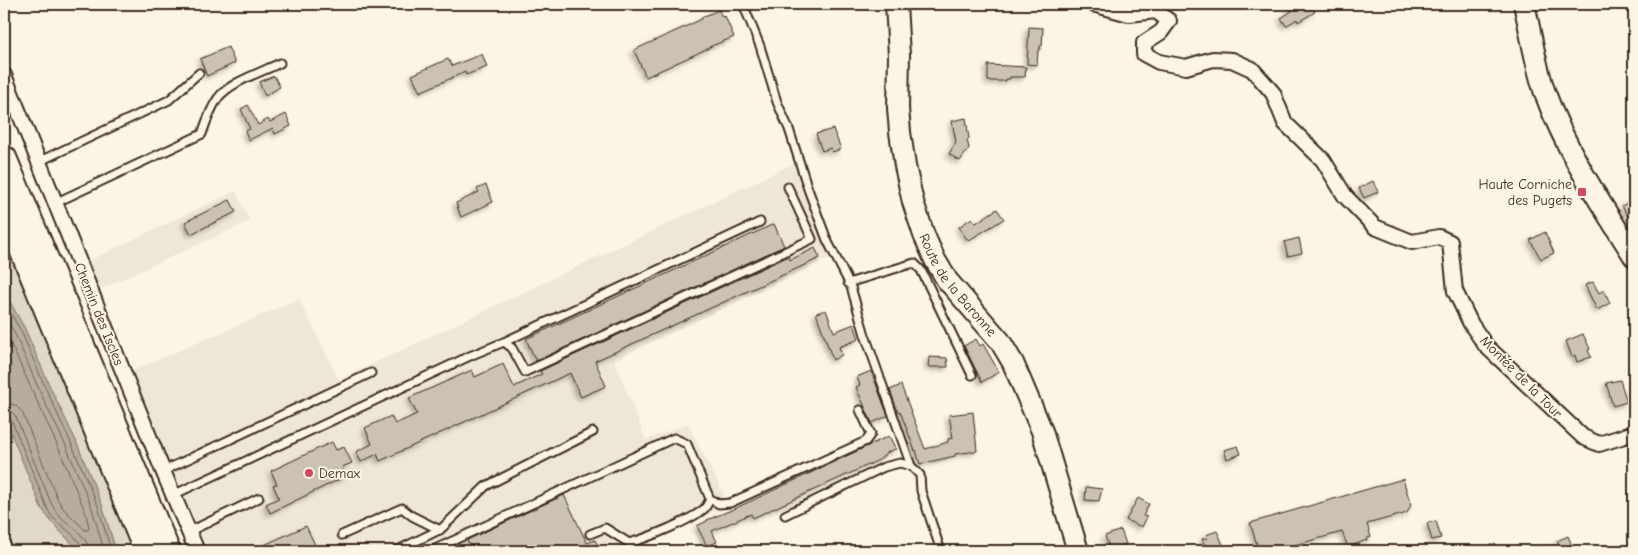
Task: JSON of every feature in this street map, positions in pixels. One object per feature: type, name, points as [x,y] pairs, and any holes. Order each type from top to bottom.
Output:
[{"type":"highway","points":[[4,159],[167,551]]},
{"type":"highway","points":[[4,205],[148,551]]},
{"type":"main road","name":"Route de la Baronne","points":[[896,4],[900,132],[913,202],[924,236],[947,280],[1000,341],[1013,363],[1050,452],[1078,551]]},
{"type":"main road","points":[[1524,4],[1544,90],[1553,113],[1586,178],[1634,256]]},
{"type":"street","name":"Montée de la Tour","points":[[1097,4],[1129,14],[1156,11],[1169,21],[1162,32],[1144,43],[1144,54],[1159,62],[1186,67],[1213,59],[1232,60],[1252,69],[1273,93],[1285,123],[1323,160],[1344,196],[1375,227],[1412,242],[1439,237],[1450,242],[1455,291],[1471,324],[1486,346],[1583,437],[1599,444],[1634,433]]},
{"type":"street","name":"Chemin des Iscles","points":[[4,75],[197,551]]},
{"type":"lane","points":[[743,4],[760,46],[777,102],[789,129],[827,240],[848,283],[864,335],[910,466]]},
{"type":"lane","points":[[55,203],[202,134],[208,116],[218,97],[229,87],[280,64]]},
{"type":"lane","points":[[38,162],[169,100],[199,73]]},
{"type":"lane","points":[[504,342],[512,348],[525,372],[812,239],[788,187]]},
{"type":"lane","points":[[173,495],[760,222]]},
{"type":"lane","points":[[848,283],[914,263],[921,270],[972,374]]},
{"type":"lane","points":[[163,471],[371,373]]},
{"type":"lane","points":[[431,551],[674,438],[687,444],[710,499],[720,504],[730,503],[866,441],[871,434],[860,410]]},
{"type":"lane","points":[[396,551],[440,530],[486,486],[592,432]]},
{"type":"lane","points":[[785,515],[884,467],[900,463],[910,466],[920,475],[921,491],[940,551]]},
{"type":"lane","points":[[188,532],[259,498]]},
{"type":"lane","points":[[590,534],[605,528],[629,543],[642,540],[694,516],[706,508],[710,499]]},
{"type":"lane","points":[[342,535],[402,508],[412,516],[440,530]]},
{"type":"shaded area","points":[[795,163],[833,256],[614,360],[646,440],[688,424],[729,505],[629,551],[208,551],[127,373],[299,299],[339,380]]},
{"type":"shaded area","points":[[235,191],[250,221],[98,290],[86,262]]},
{"type":"shaded area","points":[[4,232],[135,551],[116,551],[102,505],[76,441],[25,329],[4,291]]},
{"type":"shaded area","points":[[4,416],[41,507],[54,525],[80,551],[4,551]]},
{"type":"water","points":[[4,291],[25,329],[76,441],[102,505],[116,551],[80,551],[54,525],[41,507],[4,416]]},
{"type":"building","points":[[1288,4],[1311,4],[1315,12],[1298,22],[1297,19],[1286,26],[1281,18],[1292,11]]},
{"type":"building","points":[[719,10],[722,17],[725,16],[734,37],[646,77],[634,50]]},
{"type":"building","points":[[1029,27],[1043,28],[1042,46],[1038,50],[1037,65],[1027,64]]},
{"type":"building","points":[[228,47],[235,63],[207,76],[200,59]]},
{"type":"building","points":[[482,54],[487,67],[466,75],[465,72],[420,92],[412,75],[448,59],[452,66]]},
{"type":"building","points":[[988,65],[1026,67],[1025,77],[1010,77],[1006,81],[988,81]]},
{"type":"building","points":[[274,76],[280,87],[265,96],[259,82]]},
{"type":"building","points":[[248,105],[258,125],[268,119],[270,122],[286,114],[291,126],[275,134],[273,128],[249,140],[245,131],[250,129],[241,109]]},
{"type":"building","points":[[966,118],[969,148],[960,161],[949,154],[956,142],[952,121]]},
{"type":"building","points":[[833,129],[841,149],[832,152],[831,148],[822,151],[816,134]]},
{"type":"building","points":[[1373,181],[1378,192],[1364,198],[1359,188]]},
{"type":"building","points":[[486,185],[493,202],[461,217],[456,203],[479,192],[477,189]]},
{"type":"building","points":[[1634,199],[1634,227],[1622,206]]},
{"type":"building","points":[[230,200],[236,212],[191,234],[185,222]]},
{"type":"building","points":[[997,209],[1004,219],[969,240],[966,238],[959,227],[972,218],[976,223]]},
{"type":"building","points":[[774,224],[784,246],[536,361],[526,339]]},
{"type":"building","points":[[1545,232],[1554,253],[1541,259],[1530,240]]},
{"type":"building","points":[[1299,238],[1302,253],[1288,256],[1284,242]]},
{"type":"building","points":[[815,248],[820,258],[595,361],[606,386],[581,397],[570,373],[380,461],[377,454],[361,462],[356,452],[372,444],[365,428],[391,416],[395,424],[417,414],[409,398],[472,370],[475,377],[503,364],[514,387],[542,374],[540,371],[789,256],[790,260]]},
{"type":"building","points":[[1593,282],[1599,293],[1604,290],[1610,303],[1597,310],[1585,285]]},
{"type":"building","points":[[826,310],[834,332],[854,324],[859,339],[839,347],[842,355],[833,360],[816,313]]},
{"type":"building","points":[[1583,334],[1590,349],[1588,350],[1591,357],[1577,362],[1575,355],[1572,357],[1566,341]]},
{"type":"building","points":[[976,339],[980,346],[983,344],[999,372],[982,382],[964,346]]},
{"type":"building","points":[[929,357],[947,358],[948,367],[928,367]]},
{"type":"building","points":[[871,371],[888,416],[872,423],[856,387],[860,385],[857,377]]},
{"type":"building","points":[[1620,380],[1627,402],[1613,406],[1606,383]]},
{"type":"building","points":[[901,385],[925,449],[948,442],[948,439],[953,438],[949,415],[973,412],[977,451],[955,454],[955,456],[920,464],[916,450],[890,390]]},
{"type":"building","points":[[889,436],[896,449],[888,452],[879,460],[753,518],[751,514],[712,531],[717,542],[707,546],[697,526]]},
{"type":"building","name":"Demax","points":[[332,442],[336,450],[344,447],[352,463],[342,467],[346,476],[270,513],[266,504],[279,498],[273,485],[277,484],[271,471]]},
{"type":"building","points":[[1238,446],[1241,454],[1227,459],[1224,450]]},
{"type":"building","points":[[1403,479],[1411,505],[1407,513],[1367,524],[1371,537],[1367,538],[1367,540],[1348,547],[1342,532],[1273,551],[1259,551],[1250,523]]},
{"type":"building","points":[[1086,487],[1102,489],[1099,501],[1085,500]]},
{"type":"building","points":[[564,495],[587,543],[595,540],[601,551],[472,551],[467,540]]},
{"type":"building","points":[[1138,498],[1149,504],[1143,516],[1147,517],[1142,527],[1126,520]]},
{"type":"building","points":[[1436,521],[1441,538],[1432,540],[1427,523]]},
{"type":"building","points":[[306,526],[318,551],[251,551]]},
{"type":"building","points":[[1121,530],[1126,544],[1110,550],[1105,536]]},
{"type":"building","points":[[1217,531],[1226,551],[1207,551],[1202,539],[1207,538],[1206,535]]},
{"type":"building","points":[[1568,536],[1574,551],[1562,551],[1557,541]]},
{"type":"place","name":"Haute Corniche des Pugets","points":[[1582,192]]},
{"type":"place","name":"Demax","points":[[309,473]]}]
